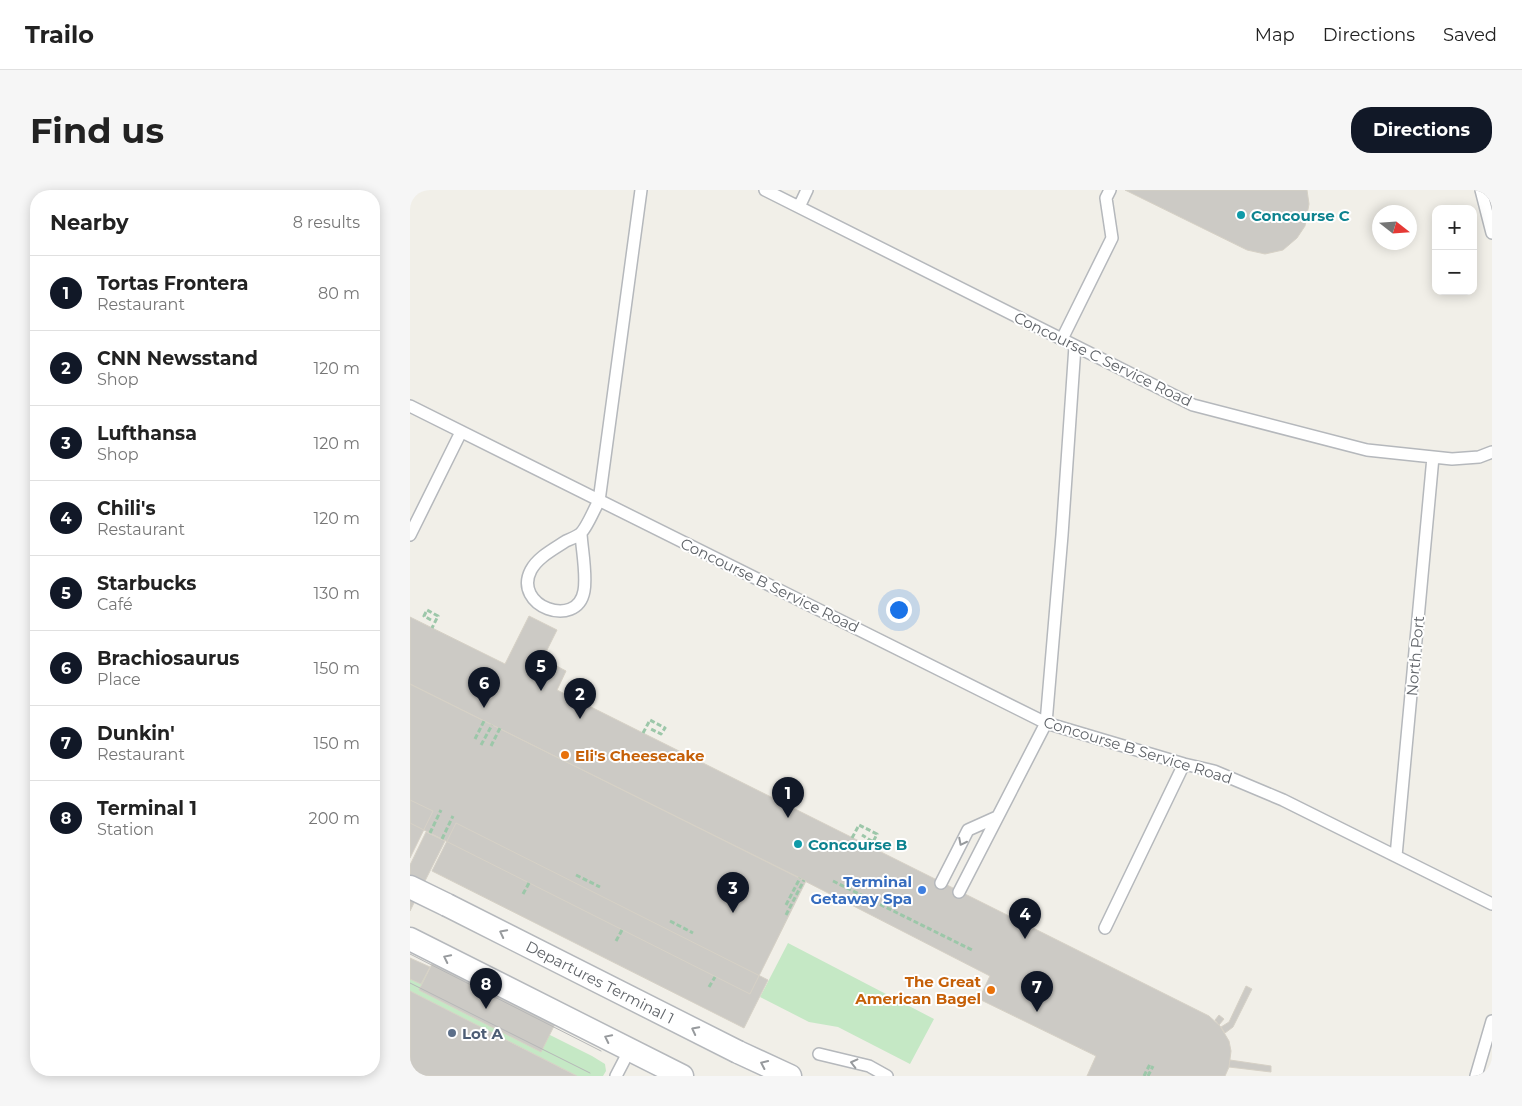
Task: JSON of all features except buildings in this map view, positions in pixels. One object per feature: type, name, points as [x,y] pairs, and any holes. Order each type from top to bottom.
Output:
[{"type":"street","name":"Departures Terminal 1","points":[[410,887],[790,1076]]},
{"type":"street","points":[[410,939],[682,1076]]},
{"type":"lane","points":[[581,534],[538,560],[530,571],[528,583],[530,595],[534,602],[555,612],[567,611],[579,603],[584,592],[581,534],[599,500],[641,190]]},
{"type":"lane","name":"Concourse C Service Road","points":[[765,190],[1194,405],[1367,450],[1452,459],[1479,457],[1492,452]]},
{"type":"lane","points":[[799,206],[808,190]]},
{"type":"lane","points":[[1062,339],[1112,238],[1106,198],[1110,190]]},
{"type":"lane","points":[[1481,190],[1492,233]]},
{"type":"lane","points":[[959,892],[1046,723],[1062,535],[1075,346]]},
{"type":"lane","name":"Concourse B Service Road","points":[[410,406],[1046,723],[1184,764],[1214,771],[1283,800],[1492,904]]},
{"type":"lane","points":[[410,535],[461,432]]},
{"type":"lane","name":"North Port","points":[[1396,856],[1434,457]]},
{"type":"lane","points":[[1105,928],[1184,764]]},
{"type":"lane","points":[[941,883],[968,830],[997,818]]},
{"type":"lane","points":[[1476,1076],[1492,1021]]},
{"type":"lane","points":[[616,1076],[630,1049]]},
{"type":"lane","points":[[819,1054],[869,1066],[887,1076]]},
{"type":"path","points":[[431,620],[424,616],[426,610],[438,616],[432,628]]},
{"type":"path","points":[[643,733],[650,720],[664,728],[661,734],[651,729]]},
{"type":"path","points":[[475,738],[484,721]]},
{"type":"path","points":[[481,745],[492,724]]},
{"type":"path","points":[[491,746],[500,728]]},
{"type":"path","points":[[430,833],[441,810]]},
{"type":"path","points":[[442,839],[453,816]]},
{"type":"path","points":[[852,838],[859,825],[877,834],[873,842],[862,835]]},
{"type":"path","points":[[576,875],[600,887]]},
{"type":"path","points":[[786,905],[802,879],[786,915]]},
{"type":"path","points":[[833,881],[974,951]]},
{"type":"path","points":[[523,894],[529,883]]},
{"type":"path","points":[[670,921],[693,933]]},
{"type":"path","points":[[616,942],[622,930]]},
{"type":"path","points":[[710,987],[715,977]]},
{"type":"path","points":[[1144,1076],[1151,1065],[1148,1076]]},
{"type":"green space","points":[[788,943],[934,1019],[910,1064],[838,1027],[809,1022],[760,997]]},
{"type":"green space","points":[[410,965],[592,1056],[605,1064],[606,1071],[603,1076],[577,1076],[410,992]]},
{"type":"tram line","points":[[410,954],[601,1051]]},
{"type":"tram line","points":[[410,983],[590,1073]]},
{"type":"place","name":"Concourse C","points":[[1241,215]]},
{"type":"place","name":"Starbucks","points":[[541,691]]},
{"type":"place","name":"Brachiosaurus","points":[[484,708]]},
{"type":"place","name":"CNN Newsstand","points":[[580,719]]},
{"type":"place","name":"Eli's Cheesecake","points":[[565,755]]},
{"type":"place","name":"Tortas Frontera","points":[[788,818]]},
{"type":"place","name":"Concourse B","points":[[798,844]]},
{"type":"place","name":"Terminal Getaway Spa","points":[[922,890]]},
{"type":"place","name":"Lufthansa","points":[[733,913]]},
{"type":"place","name":"Chili's","points":[[1025,939]]},
{"type":"place","name":"The Great American Bagel","points":[[991,990]]},
{"type":"place","name":"Terminal 1","points":[[486,1009]]},
{"type":"place","name":"Dunkin'","points":[[1037,1012]]},
{"type":"place","name":"Lot A","points":[[452,1033]]}]
